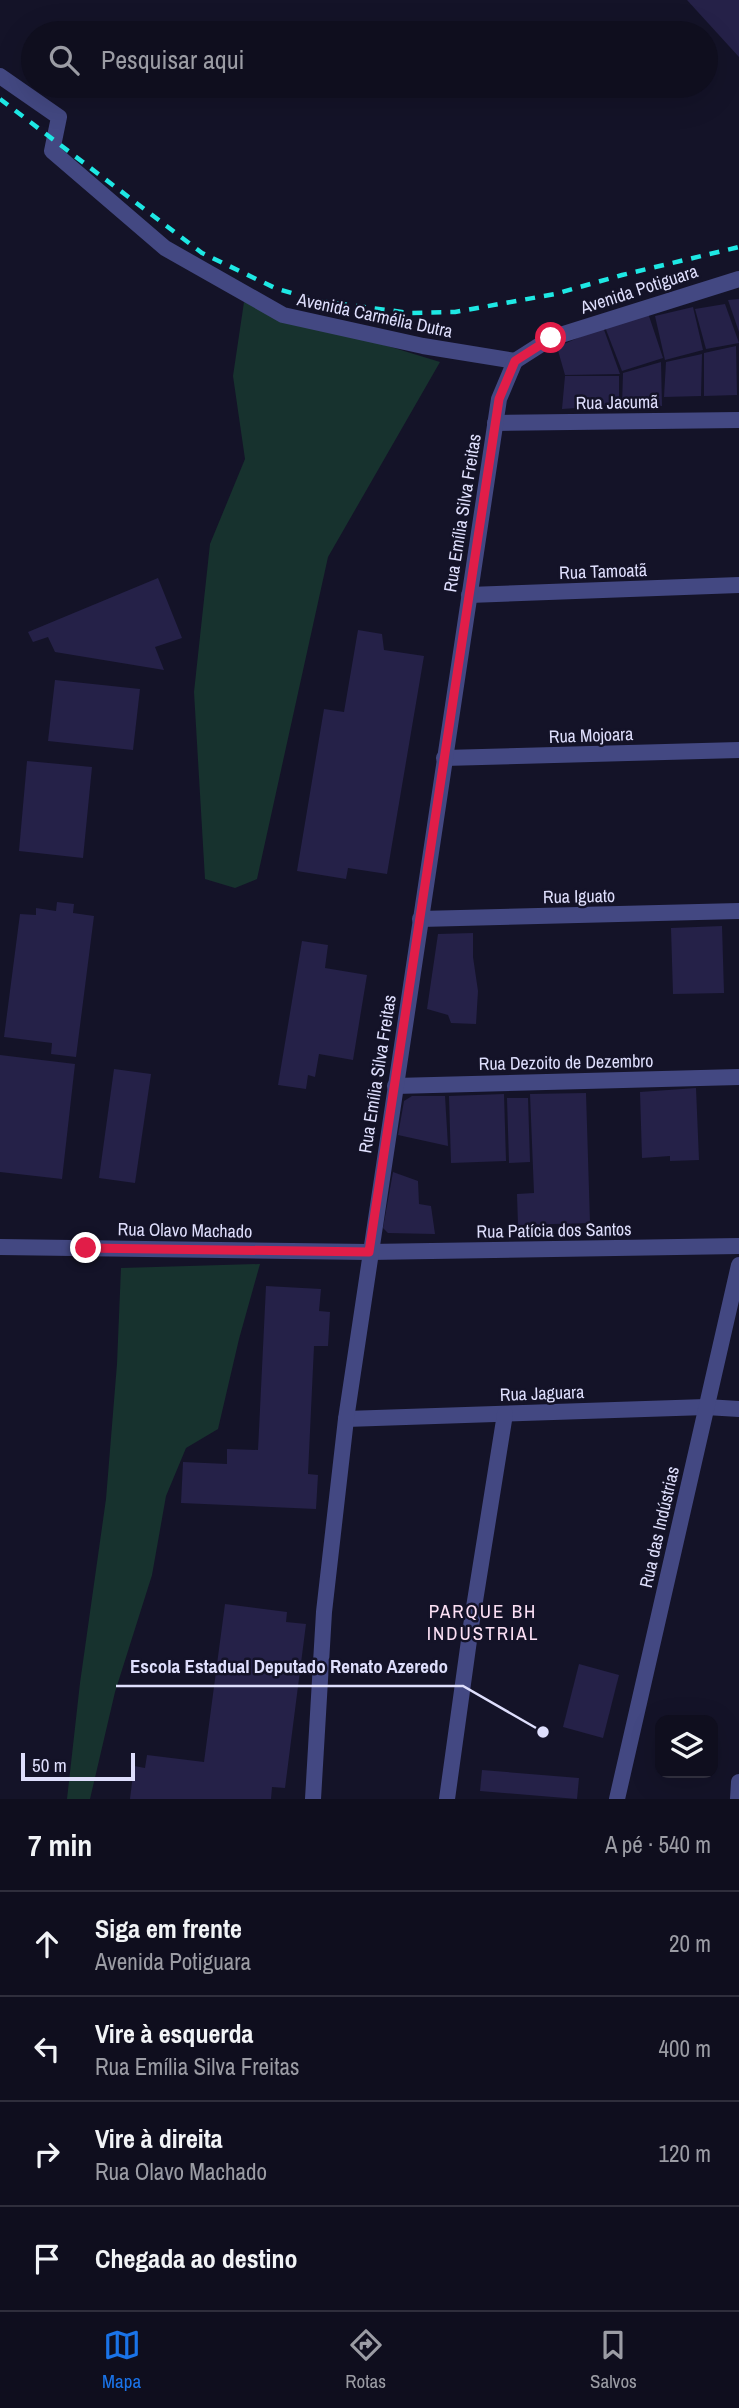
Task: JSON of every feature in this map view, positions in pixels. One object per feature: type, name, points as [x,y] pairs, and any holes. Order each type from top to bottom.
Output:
[{"type":"street","name":"Avenida Carmélia Dutra","points":[[0,76],[21,91]]},
{"type":"street","name":"Avenida Carmélia Dutra","points":[[32,98],[59,117],[52,151],[165,248],[283,315],[422,346],[515,361]]},
{"type":"street","name":"Avenida Potiguara","points":[[515,361],[551,338],[739,279]]},
{"type":"street","name":"Rua Emília Silva Freitas","points":[[313,1799],[324,1612],[346,1419],[369,1252],[495,423],[499,399],[515,361]]},
{"type":"street","name":"Rua Jacumã","points":[[495,423],[739,420]]},
{"type":"street","name":"Rua Tamoatã","points":[[469,595],[739,585]]},
{"type":"street","name":"Rua Mojoara","points":[[444,758],[739,750]]},
{"type":"street","name":"Rua Iguato","points":[[420,919],[739,911]]},
{"type":"street","name":"Rua Dezoito de Dezembro","points":[[395,1086],[739,1077]]},
{"type":"street","name":"Rua Patícia dos Santos","points":[[369,1252],[739,1246]]},
{"type":"street","name":"Rua Olavo Machado","points":[[0,1247],[369,1252]]},
{"type":"street","name":"Rua das Indústrias","points":[[617,1799],[739,1265]]},
{"type":"street","name":"Rua Jaguara","points":[[346,1419],[706,1407],[739,1409]]},
{"type":"street","points":[[447,1799],[505,1414]]},
{"type":"street","points":[[738,1799],[739,1782]]},
{"type":"green space","points":[[244,302],[440,362],[328,557],[257,879],[235,888],[205,879],[194,692],[210,544],[245,459],[233,376]]},
{"type":"green space","points":[[260,1264],[218,1429],[186,1448],[166,1496],[152,1575],[115,1692],[90,1799],[67,1799],[106,1499],[117,1364],[121,1268]]},
{"type":"building","points":[[687,0],[739,0],[739,57],[718,34],[718,21],[706,21]]},
{"type":"building","points":[[739,299],[739,332],[728,300]]},
{"type":"building","points":[[725,304],[739,343],[706,349],[695,309]]},
{"type":"building","points":[[693,307],[703,350],[665,360],[655,316]]},
{"type":"building","points":[[648,313],[663,358],[622,371],[605,327]]},
{"type":"building","points":[[603,327],[620,374],[565,375],[557,347]]},
{"type":"building","points":[[736,346],[737,395],[704,396],[704,353]]},
{"type":"building","points":[[702,354],[701,396],[664,397],[666,362]]},
{"type":"building","points":[[661,362],[662,406],[622,405],[623,373]]},
{"type":"building","points":[[565,376],[619,376],[619,405],[562,409]]},
{"type":"building","points":[[158,578],[182,638],[155,647],[164,670],[55,652],[48,637],[33,642],[28,632]]},
{"type":"building","points":[[358,630],[382,634],[384,650],[424,656],[387,874],[348,868],[346,879],[297,871],[324,709],[344,712]]},
{"type":"building","points":[[55,680],[140,689],[133,750],[48,741]]},
{"type":"building","points":[[27,761],[92,767],[83,858],[19,851]]},
{"type":"building","points":[[57,902],[74,904],[73,913],[94,916],[76,1057],[51,1054],[52,1043],[4,1037],[20,914],[36,915],[36,908],[56,911]]},
{"type":"building","points":[[722,926],[724,993],[673,994],[671,928]]},
{"type":"building","points":[[473,933],[478,991],[476,1024],[451,1023],[448,1015],[427,1009],[438,934]]},
{"type":"building","points":[[302,941],[328,945],[325,968],[367,975],[353,1060],[319,1054],[315,1077],[308,1075],[306,1089],[278,1085]]},
{"type":"building","points":[[0,1055],[75,1064],[62,1179],[0,1172]]},
{"type":"building","points":[[114,1069],[151,1074],[135,1183],[99,1178]]},
{"type":"building","points":[[696,1088],[699,1160],[670,1161],[670,1156],[642,1158],[640,1092]]},
{"type":"building","points":[[586,1093],[590,1223],[518,1225],[517,1194],[534,1193],[530,1094]]},
{"type":"building","points":[[504,1094],[506,1161],[451,1163],[449,1096]]},
{"type":"building","points":[[412,1096],[445,1096],[448,1146],[398,1135],[404,1101]]},
{"type":"building","points":[[507,1098],[528,1098],[530,1162],[509,1163]]},
{"type":"building","points":[[393,1172],[418,1181],[419,1204],[431,1206],[435,1234],[388,1233],[383,1228]]},
{"type":"building","points":[[266,1286],[321,1289],[319,1311],[330,1312],[328,1346],[314,1346],[308,1474],[318,1475],[316,1509],[181,1503],[183,1462],[227,1464],[227,1449],[258,1450]]},
{"type":"building","points":[[225,1604],[287,1612],[286,1622],[306,1624],[285,1788],[272,1787],[271,1799],[130,1799],[134,1766],[145,1768],[147,1755],[204,1762]]},
{"type":"building","points":[[579,1664],[619,1675],[603,1738],[563,1727]]},
{"type":"building","points":[[482,1770],[579,1778],[577,1799],[480,1791]]},
{"type":"railway","points":[[0,99],[202,253],[275,288],[318,301],[410,313],[455,312],[555,294],[739,247]]},
{"type":"place","name":"Escola Estadual Deputado Renato Azeredo","points":[[543,1732]]},
{"type":"district","name":"PARQUE BH INDUSTRIAL","points":[[483,1622]]},
{"type":"route","points":[[86,1248],[369,1252],[499,399],[515,361],[551,338]]}]
